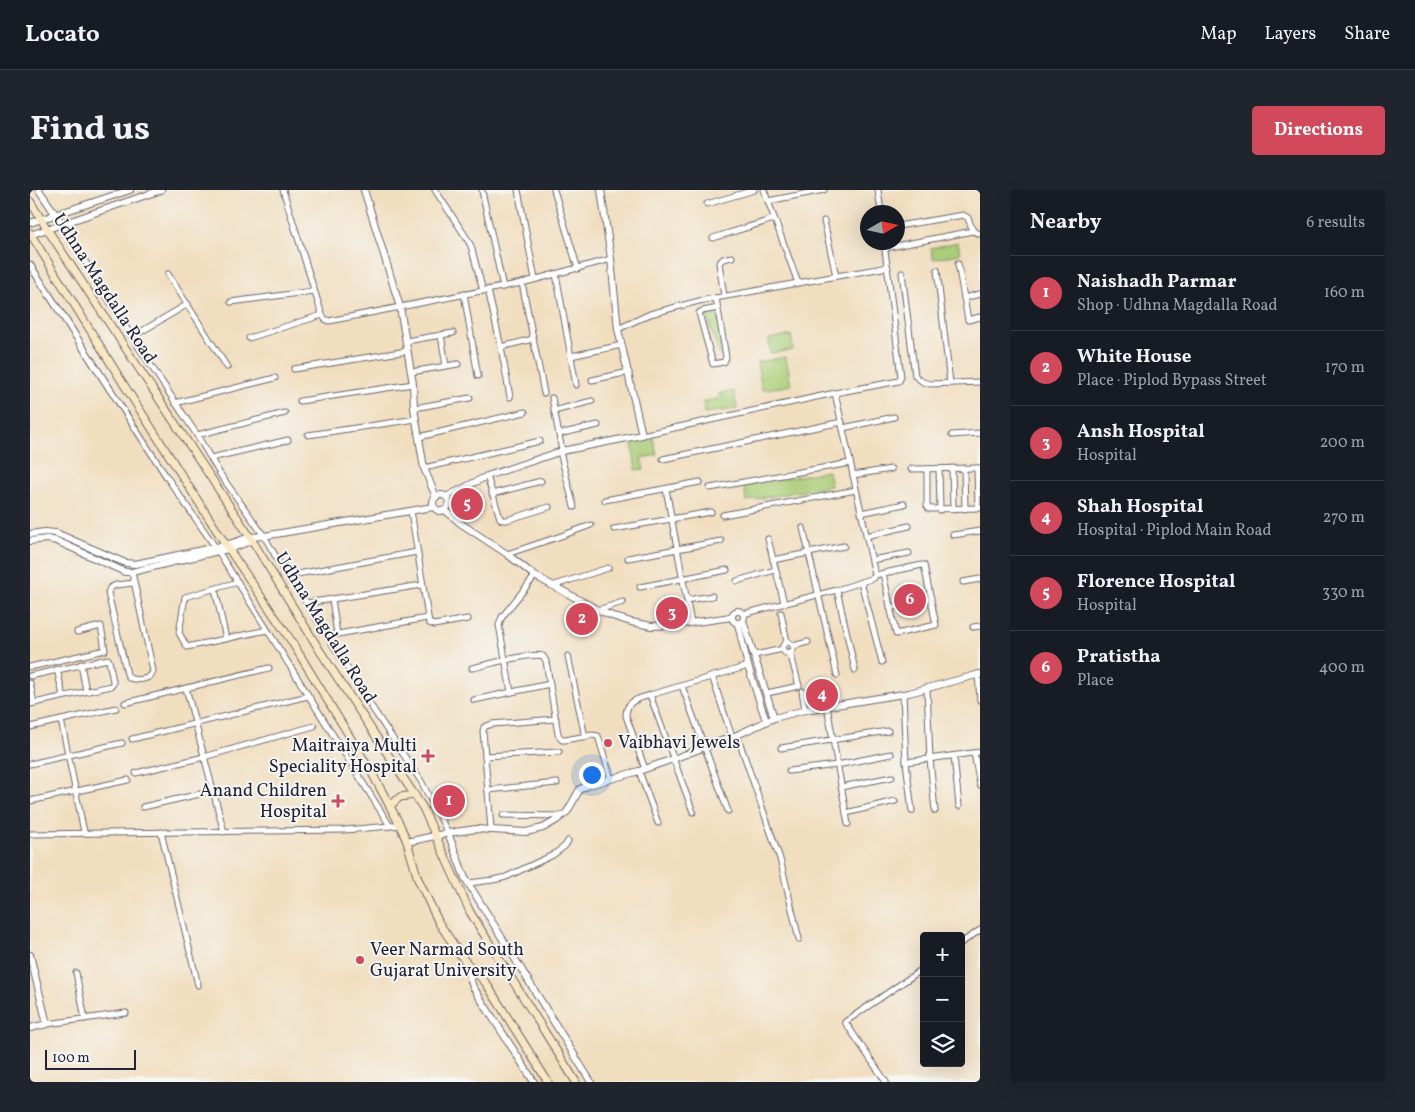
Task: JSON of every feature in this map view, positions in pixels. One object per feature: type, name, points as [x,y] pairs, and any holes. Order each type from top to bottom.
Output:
[{"type":"main road","name":"Udhna Magdalla Road","points":[[30,201],[40,219],[251,538],[320,650],[415,795],[423,808],[470,912],[576,1082]]},
{"type":"main road","name":"Udhna Magdalla Road","points":[[30,234],[228,547],[290,639],[372,772],[407,842],[426,899],[447,936],[464,960],[486,983],[548,1082]]},
{"type":"main road","points":[[390,806],[400,797],[415,795]]},
{"type":"street","points":[[39,190],[132,337],[264,536],[287,576],[307,603],[371,706],[421,781],[448,833],[468,883],[591,1082]]},
{"type":"street","points":[[30,223],[130,190]]},
{"type":"street","points":[[30,234],[162,190]]},
{"type":"street","points":[[283,190],[322,315],[329,321],[522,283],[611,259]]},
{"type":"street","points":[[364,190],[400,306],[424,468],[436,497]]},
{"type":"street","points":[[435,190],[471,246],[486,290],[501,347],[510,397]]},
{"type":"street","points":[[518,190],[535,279]]},
{"type":"street","points":[[554,190],[578,269]]},
{"type":"street","points":[[601,190],[618,328],[642,436]]},
{"type":"street","points":[[707,204],[754,190]]},
{"type":"street","points":[[764,190],[798,283]]},
{"type":"street","points":[[783,190],[785,198]]},
{"type":"street","points":[[768,201],[824,190]]},
{"type":"street","points":[[878,190],[879,205]]},
{"type":"street","points":[[482,191],[503,287]]},
{"type":"street","points":[[905,225],[963,214],[968,218],[974,231]]},
{"type":"street","points":[[713,238],[774,219]]},
{"type":"street","points":[[824,221],[836,276]]},
{"type":"street","points":[[905,242],[974,231],[980,234]]},
{"type":"street","points":[[434,507],[433,502],[436,497],[441,495],[446,497],[487,476],[561,452],[899,381],[886,250]]},
{"type":"street","points":[[724,296],[719,263],[723,259],[732,257]]},
{"type":"street","points":[[958,264],[968,320],[980,317]]},
{"type":"street","points":[[30,265],[166,476],[238,582],[390,826]]},
{"type":"street","points":[[618,328],[650,314],[699,301],[888,267]]},
{"type":"street","points":[[937,270],[950,383]]},
{"type":"street","points":[[902,273],[915,376],[923,382],[930,384],[980,382]]},
{"type":"street","points":[[168,274],[227,367]]},
{"type":"street","points":[[556,274],[576,385]]},
{"type":"street","points":[[522,283],[544,393]]},
{"type":"street","points":[[231,302],[314,291]]},
{"type":"street","points":[[464,294],[478,376]]},
{"type":"street","points":[[964,298],[980,294]]},
{"type":"street","points":[[716,298],[718,308],[726,360],[714,364],[699,315],[702,311],[718,308]]},
{"type":"street","points":[[132,337],[188,304]]},
{"type":"street","points":[[249,338],[322,315]]},
{"type":"street","points":[[406,342],[453,333]]},
{"type":"street","points":[[441,335],[446,366]]},
{"type":"street","points":[[501,347],[533,339]]},
{"type":"street","points":[[571,356],[622,346]]},
{"type":"street","points":[[294,369],[407,351]]},
{"type":"street","points":[[411,372],[458,364]]},
{"type":"street","points":[[592,380],[629,372]]},
{"type":"street","points":[[175,403],[275,378]]},
{"type":"street","points":[[300,401],[413,384]]},
{"type":"street","points":[[835,393],[875,575]]},
{"type":"street","points":[[414,408],[470,398]]},
{"type":"street","points":[[552,398],[561,452],[574,507]]},
{"type":"street","points":[[554,411],[592,401]]},
{"type":"street","points":[[419,438],[525,412]]},
{"type":"street","points":[[197,434],[285,413]]},
{"type":"street","points":[[663,459],[894,417]]},
{"type":"street","points":[[308,435],[416,419]]},
{"type":"street","points":[[559,434],[598,425]]},
{"type":"street","points":[[952,434],[980,433]]},
{"type":"street","points":[[211,458],[288,440]]},
{"type":"street","points":[[424,468],[540,441]]},
{"type":"street","points":[[710,488],[850,463]]},
{"type":"street","points":[[952,468],[953,509]]},
{"type":"street","points":[[964,468],[965,508]]},
{"type":"street","points":[[911,469],[978,468],[979,508],[928,509],[927,469]]},
{"type":"street","points":[[853,475],[891,469]]},
{"type":"street","points":[[939,469],[940,510]]},
{"type":"street","points":[[487,476],[502,520],[549,507]]},
{"type":"street","points":[[492,494],[541,480]]},
{"type":"street","points":[[605,500],[700,482]]},
{"type":"street","points":[[666,489],[691,623]]},
{"type":"street","points":[[723,515],[856,490]]},
{"type":"street","points":[[445,510],[448,504],[446,497]]},
{"type":"street","points":[[862,513],[904,504]]},
{"type":"street","points":[[30,534],[56,533],[131,564],[228,547],[251,538],[434,507],[440,511],[445,510],[460,523],[507,554],[535,576],[598,610],[615,617],[652,626],[731,617],[732,614],[738,611],[755,655],[774,718]]},
{"type":"street","points":[[411,510],[429,623],[434,625],[468,618]]},
{"type":"street","points":[[614,530],[711,512]]},
{"type":"street","points":[[507,554],[591,525]]},
{"type":"street","points":[[866,536],[909,526]]},
{"type":"street","points":[[803,528],[837,674]]},
{"type":"street","points":[[954,536],[980,531]]},
{"type":"street","points":[[30,541],[47,539],[57,541],[125,572],[132,572],[216,549]]},
{"type":"street","points":[[768,539],[784,603]]},
{"type":"street","points":[[628,558],[721,541]]},
{"type":"street","points":[[773,560],[844,546]]},
{"type":"street","points":[[287,576],[417,552]]},
{"type":"street","points":[[872,560],[909,553]]},
{"type":"street","points":[[731,617],[732,621],[742,619],[784,603],[838,590],[872,579],[875,575],[883,573],[923,565],[936,625],[896,633],[883,573]]},
{"type":"street","points":[[552,586],[608,568]]},
{"type":"street","points":[[640,587],[727,570]]},
{"type":"street","points":[[737,581],[776,570]]},
{"type":"street","points":[[132,572],[153,671],[149,677],[134,680],[129,678],[127,674],[108,593],[110,588],[116,585],[134,583]]},
{"type":"street","points":[[511,692],[498,629],[500,621],[535,576]]},
{"type":"street","points":[[963,582],[980,579]]},
{"type":"street","points":[[238,582],[185,597],[179,633],[187,648],[267,630]]},
{"type":"street","points":[[861,582],[882,662]]},
{"type":"street","points":[[307,603],[422,586]]},
{"type":"street","points":[[215,589],[226,639]]},
{"type":"street","points":[[838,590],[855,670]]},
{"type":"street","points":[[687,600],[712,596]]},
{"type":"street","points":[[890,608],[931,598]]},
{"type":"street","points":[[332,599],[337,634]]},
{"type":"street","points":[[598,610],[623,602]]},
{"type":"street","points":[[781,612],[787,642]]},
{"type":"street","points":[[327,636],[427,618]]},
{"type":"street","points":[[742,619],[748,666],[766,721]]},
{"type":"street","points":[[30,667],[105,650],[101,626],[77,632]]},
{"type":"street","points":[[973,627],[980,626]]},
{"type":"street","points":[[787,642],[793,646]]},
{"type":"street","points":[[783,649],[783,645],[787,642]]},
{"type":"street","points":[[793,646],[808,642]]},
{"type":"street","points":[[767,693],[798,686],[790,652],[793,650],[793,646]]},
{"type":"street","points":[[755,655],[783,649],[785,652],[790,652]]},
{"type":"street","points":[[472,668],[505,660],[537,655],[543,656],[546,662],[558,734],[562,740],[595,735],[600,739],[611,779]]},
{"type":"street","points":[[568,656],[585,736]]},
{"type":"street","points":[[30,676],[108,658],[113,684],[32,703],[30,683]]},
{"type":"street","points":[[81,664],[86,691]]},
{"type":"street","points":[[658,823],[627,720],[627,707],[633,701],[650,695],[748,666]]},
{"type":"street","points":[[125,703],[269,668]]},
{"type":"street","points":[[58,669],[63,696]]},
{"type":"street","points":[[407,842],[476,829],[534,831],[551,824],[563,816],[580,789],[673,759],[734,736],[774,718],[805,710],[902,694],[979,674],[980,700]]},
{"type":"street","points":[[712,676],[780,858],[799,939]]},
{"type":"street","points":[[474,700],[550,684]]},
{"type":"street","points":[[682,686],[728,811]]},
{"type":"street","points":[[186,688],[224,832]]},
{"type":"street","points":[[927,688],[930,759],[935,811]]},
{"type":"street","points":[[802,692],[805,710]]},
{"type":"street","points":[[902,694],[906,762],[912,811]]},
{"type":"street","points":[[650,695],[693,812]]},
{"type":"street","points":[[132,739],[308,696]]},
{"type":"street","points":[[826,706],[848,824]]},
{"type":"street","points":[[30,727],[116,708]]},
{"type":"street","points":[[491,829],[484,728],[488,725],[556,719]]},
{"type":"street","points":[[61,720],[84,832]]},
{"type":"street","points":[[136,774],[314,726]]},
{"type":"street","points":[[781,748],[888,731]]},
{"type":"street","points":[[30,764],[122,743]]},
{"type":"street","points":[[485,756],[559,752]]},
{"type":"street","points":[[906,762],[977,753],[980,785]]},
{"type":"street","points":[[789,771],[837,765],[891,754]]},
{"type":"street","points":[[954,756],[959,806]]},
{"type":"street","points":[[841,787],[892,777]]},
{"type":"street","points":[[30,801],[128,780]]},
{"type":"street","points":[[488,790],[557,783]]},
{"type":"street","points":[[143,807],[213,791]]},
{"type":"street","points":[[846,813],[895,801]]},
{"type":"street","points":[[503,815],[563,816]]},
{"type":"street","points":[[30,834],[346,830],[400,826]]},
{"type":"street","points":[[161,832],[198,986]]},
{"type":"street","points":[[468,883],[506,877],[553,855],[565,846],[568,841]]},
{"type":"street","points":[[965,940],[980,930]]},
{"type":"street","points":[[30,955],[47,1024]]},
{"type":"street","points":[[464,960],[473,987],[534,1082]]},
{"type":"street","points":[[886,1082],[845,1022],[920,971]]},
{"type":"street","points":[[76,973],[85,1019]]},
{"type":"street","points":[[30,1028],[126,1013]]},
{"type":"green space","points":[[958,242],[960,254],[933,259],[931,248]]},
{"type":"green space","points":[[717,313],[727,355],[720,356],[706,315]]},
{"type":"green space","points":[[791,335],[793,350],[770,353],[769,339]]},
{"type":"green space","points":[[786,357],[791,385],[762,390],[757,362]]},
{"type":"green space","points":[[734,391],[737,409],[704,413],[703,402],[720,398],[719,393]]},
{"type":"green space","points":[[653,438],[657,455],[641,458],[644,469],[636,470],[632,442]]},
{"type":"green space","points":[[828,471],[831,486],[746,501],[744,485]]},
{"type":"place","name":"Florence Hospital","points":[[467,504]]},
{"type":"place","name":"Pratistha","points":[[910,600]]},
{"type":"place","name":"Ansh Hospital","points":[[672,613]]},
{"type":"place","name":"White House","points":[[582,619]]},
{"type":"place","name":"Shah Hospital","points":[[822,695]]},
{"type":"place","name":"Vaibhavi Jewels","points":[[608,743]]},
{"type":"place","name":"Maitraiya Multi Speciality Hospital","points":[[428,756]]},
{"type":"place","name":"Anand Children Hospital","points":[[338,801]]},
{"type":"place","name":"Naishadh Parmar","points":[[449,801]]},
{"type":"place","name":"Veer Narmad South Gujarat University","points":[[360,960]]}]
